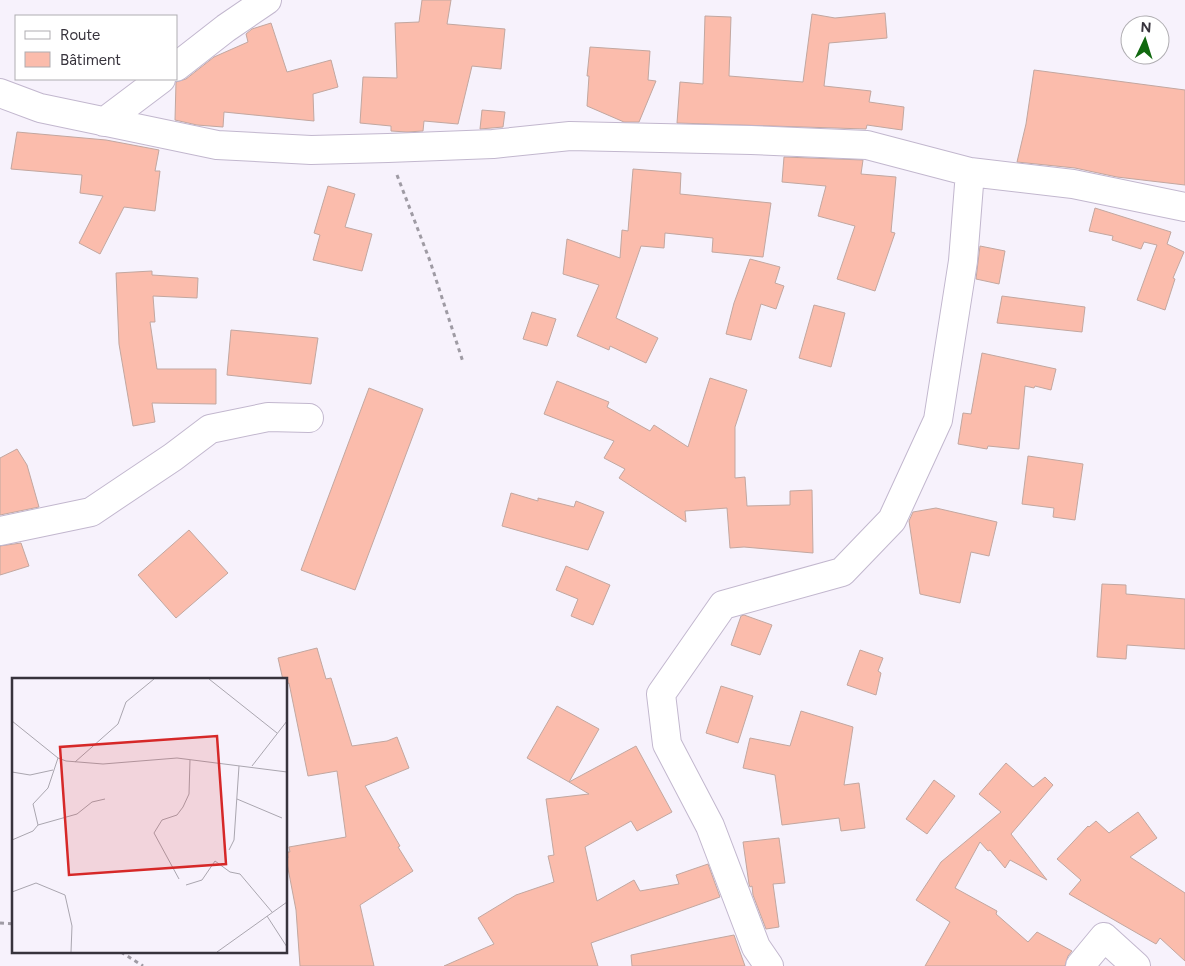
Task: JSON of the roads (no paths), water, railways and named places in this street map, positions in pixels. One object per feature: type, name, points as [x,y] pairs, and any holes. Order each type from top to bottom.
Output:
[{"type":"street","points":[[178,65],[226,28],[267,0]]},
{"type":"street","points":[[104,122],[159,80]]},
{"type":"street","points":[[0,93],[40,108],[217,145],[311,150],[493,144],[570,136],[760,140],[867,145],[970,172],[1073,184],[1185,207]]},
{"type":"street","points":[[769,966],[756,947],[710,826],[667,744],[661,694],[723,605],[842,572],[892,520],[938,420],[963,261],[970,172]]},
{"type":"street","points":[[0,532],[91,512],[173,457],[210,429],[268,417],[309,418]]},
{"type":"street","points":[[1080,966],[1104,938],[1136,966]]}]
